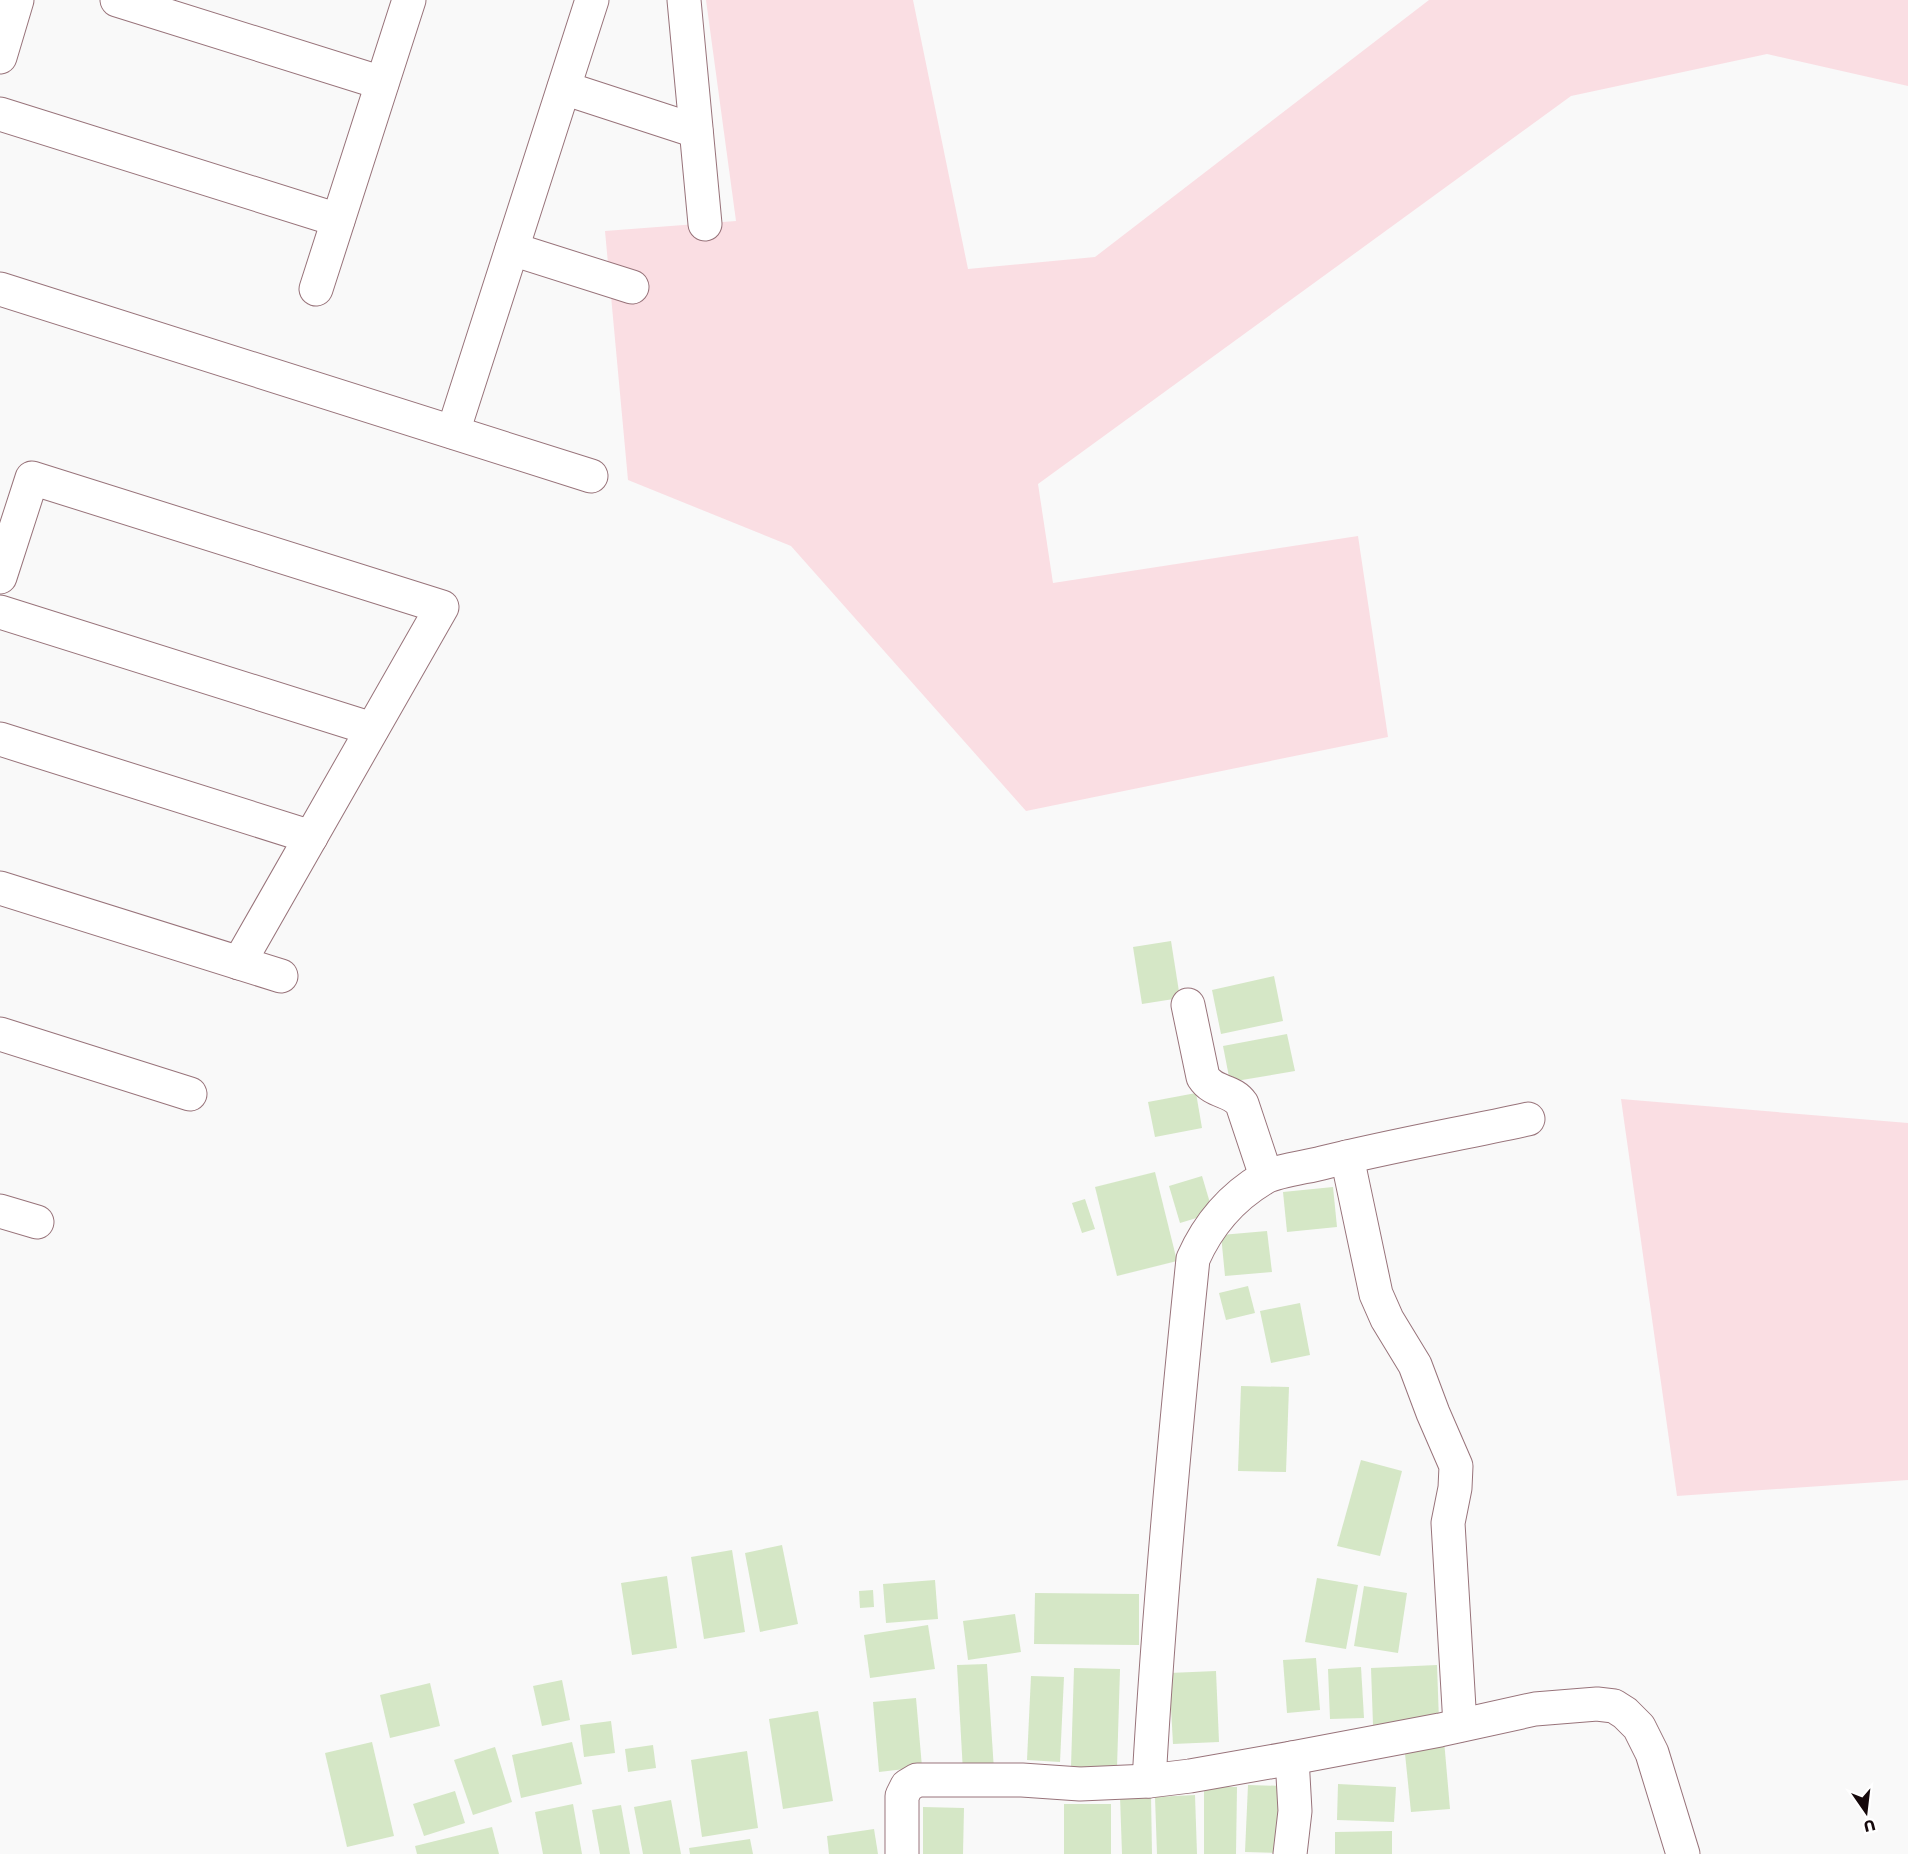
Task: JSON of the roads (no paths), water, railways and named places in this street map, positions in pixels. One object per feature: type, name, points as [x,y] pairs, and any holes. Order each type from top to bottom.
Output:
[{"type":"street","points":[[0,57],[17,0]]},
{"type":"street","points":[[117,0],[382,83]]},
{"type":"street","points":[[316,288],[409,0]]},
{"type":"street","points":[[453,432],[592,0]]},
{"type":"street","points":[[684,0],[705,224]]},
{"type":"street","points":[[564,88],[696,130]]},
{"type":"street","points":[[0,114],[338,220]]},
{"type":"street","points":[[512,249],[632,287]]},
{"type":"street","points":[[0,289],[591,476]]},
{"type":"street","points":[[0,577],[32,478],[442,607],[239,963]]},
{"type":"street","points":[[0,612],[372,729]]},
{"type":"street","points":[[0,740],[310,837]]},
{"type":"street","points":[[0,888],[281,976]]},
{"type":"street","points":[[1188,1005],[1203,1077],[1207,1084],[1219,1091],[1235,1095],[1242,1104],[1266,1176]]},
{"type":"street","points":[[0,1034],[190,1094]]},
{"type":"street","points":[[1149,1781],[1157,1645],[1193,1259],[1208,1231],[1228,1205],[1266,1176],[1528,1119]]},
{"type":"street","points":[[1347,1157],[1376,1294],[1415,1365],[1456,1466],[1455,1488],[1448,1523],[1460,1725]]},
{"type":"street","points":[[0,1211],[37,1222]]},
{"type":"street","points":[[902,1854],[902,1796],[907,1786],[917,1780],[1022,1780],[1080,1784],[1149,1781],[1292,1758],[1535,1709],[1597,1704],[1614,1706],[1639,1727],[1652,1753],[1683,1854]]},
{"type":"street","points":[[1290,1854],[1295,1811],[1292,1758]]}]
